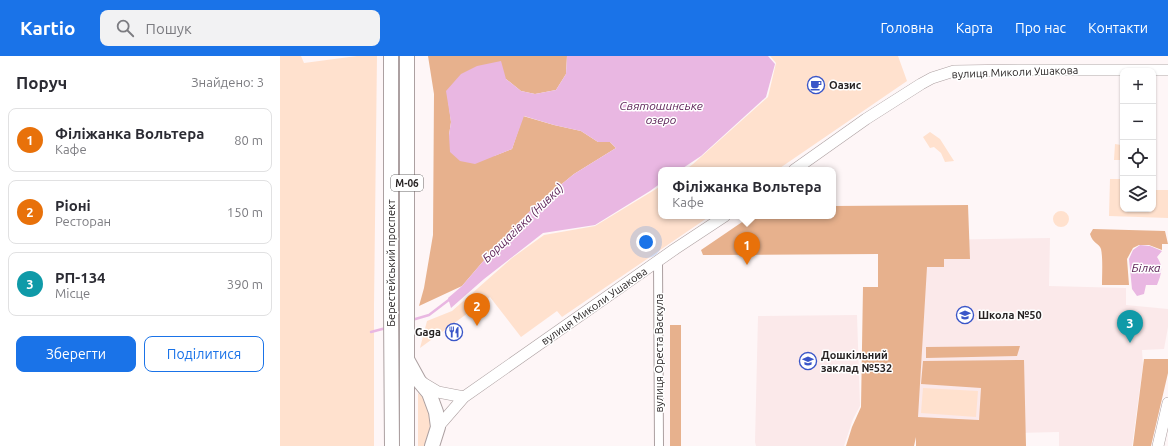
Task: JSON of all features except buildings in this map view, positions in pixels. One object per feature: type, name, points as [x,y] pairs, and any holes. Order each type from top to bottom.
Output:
[{"type":"highway","name":"Берестейський проспект","points":[[391,56],[392,446]]},
{"type":"highway","name":"Берестейський проспект","points":[[406,56],[407,446]]},
{"type":"highway","points":[[406,358],[419,381],[429,393],[436,412],[438,427],[432,446]]},
{"type":"street","name":"вулиця Миколи Ушакова","points":[[798,167],[866,119],[921,84],[932,78],[954,72],[1024,70],[1168,70]]},
{"type":"street","name":"вулиця Миколи Ушакова","points":[[438,427],[464,397],[721,219]]},
{"type":"street","name":"вулиця Ореста Васкула","points":[[658,261],[660,446]]},
{"type":"street","points":[[419,381],[438,392],[464,397]]},
{"type":"street","points":[[1158,446],[1168,403]]},
{"type":"shaded area","points":[[280,56],[301,56],[304,63],[357,56],[377,56],[374,446],[280,446]]},
{"type":"shaded area","points":[[428,56],[567,56],[566,74],[556,90],[535,94],[521,91],[506,79],[447,91],[451,122],[449,135],[494,156],[512,149],[523,116],[581,131],[598,142],[610,142],[616,148],[574,174],[535,206],[498,244],[462,286],[419,306],[424,288],[433,235],[434,94]]},
{"type":"shaded area","points":[[770,56],[898,56],[907,81],[781,167],[689,167],[768,97],[776,63]]},
{"type":"shaded area","points":[[930,132],[940,139],[954,161],[945,162],[941,153],[934,147],[930,148],[923,137]]},
{"type":"shaded area","points":[[1115,144],[1120,145],[1120,160],[1114,160]]},
{"type":"shaded area","points":[[1110,179],[1120,179],[1120,212],[1156,212],[1156,190],[1168,190],[1168,218],[1109,216]]},
{"type":"shaded area","points":[[658,188],[658,219],[706,219],[562,317],[557,311],[521,337],[490,297],[420,348],[427,321],[452,311],[512,258],[544,235],[595,226]]},
{"type":"shaded area","points":[[968,205],[970,259],[944,259],[944,267],[927,267],[918,417],[979,420],[981,388],[921,384],[923,361],[1024,360],[1026,446],[916,446],[916,437],[914,446],[846,446],[852,427],[861,407],[863,287],[878,287],[878,254],[703,255],[701,250],[747,219],[836,219],[836,206]]},
{"type":"shaded area","points":[[1058,211],[1064,211],[1069,216],[1067,225],[1064,227],[1058,227],[1053,222],[1053,216]]},
{"type":"shaded area","points":[[1093,229],[1165,231],[1168,244],[1162,244],[1162,250],[1149,245],[1139,245],[1133,248],[1127,259],[1129,285],[1102,285],[1102,253],[1100,247],[1093,240],[1090,234]]},
{"type":"shaded area","name":"Школа №50","points":[[1050,238],[1049,286],[1126,288],[1126,305],[1168,309],[1168,327],[1164,349],[1142,350],[1143,365],[1132,446],[1059,446],[1059,432],[880,436],[883,281],[935,240]]},
{"type":"shaded area","name":"Дошкільний заклад №532","points":[[857,315],[860,406],[853,419],[844,446],[756,446],[758,316]]},
{"type":"shaded area","points":[[670,325],[681,325],[681,446],[670,446]]},
{"type":"shaded area","points":[[1020,346],[1017,356],[926,358],[926,347]]},
{"type":"shaded area","points":[[1144,359],[1168,359],[1168,373],[1151,446],[1133,446]]},
{"type":"shaded area","points":[[923,388],[978,391],[976,417],[921,413]]},
{"type":"shaded area","points":[[418,393],[424,398],[430,410],[429,432],[425,446],[418,446]]},
{"type":"water","name":"Святошинське озеро","points":[[567,56],[768,56],[775,64],[766,97],[701,156],[684,167],[658,167],[658,185],[595,225],[543,233],[484,279],[451,308],[448,298],[462,286],[498,244],[535,206],[574,174],[616,148],[610,142],[598,142],[581,131],[524,116],[512,149],[475,164],[460,161],[450,152],[449,135],[451,122],[446,91],[461,74],[477,66],[501,61],[506,79],[521,91],[535,94],[556,90],[566,74]]},
{"type":"water","name":"Білка","points":[[1140,245],[1150,246],[1162,251],[1157,257],[1161,264],[1161,271],[1157,285],[1146,285],[1144,294],[1137,296],[1132,289],[1129,259],[1133,250]]},
{"type":"waterway","name":"Борщагівка (Нивка)","points":[[412,320],[429,315],[450,299]]},
{"type":"waterway","name":"Борщагівка (Нивка)","points":[[371,332],[386,328]]},
{"type":"place","name":"Оазис","points":[[816,85]]},
{"type":"place","name":"Філіжанка Вольтера","points":[[747,265]]},
{"type":"place","name":"Школа №50","points":[[965,315]]},
{"type":"place","name":"Ріоні","points":[[477,326]]},
{"type":"place","name":"Gaga","points":[[454,332]]},
{"type":"place","name":"РП-134","points":[[1130,343]]},
{"type":"place","name":"Дошкільний заклад №532","points":[[808,361]]}]
